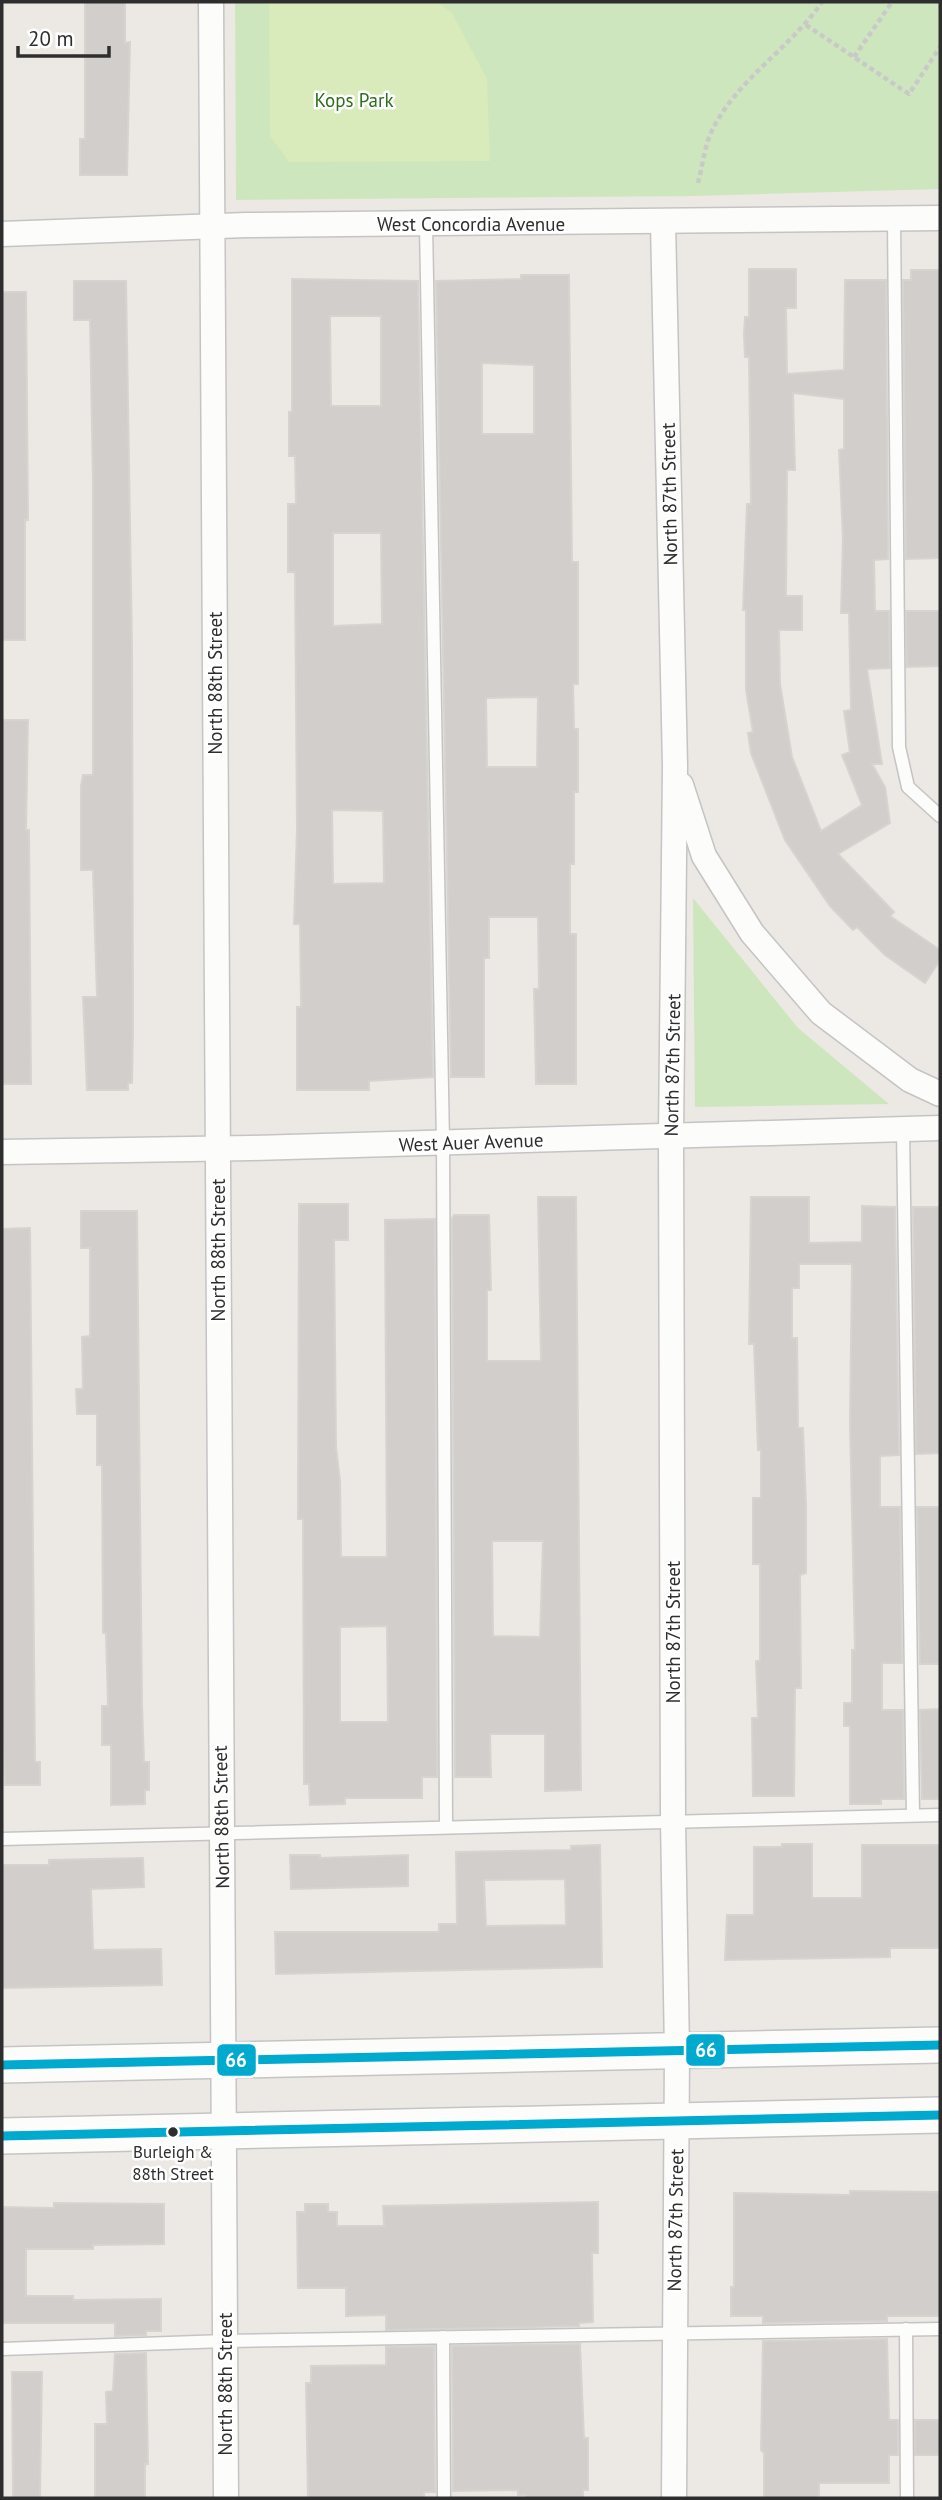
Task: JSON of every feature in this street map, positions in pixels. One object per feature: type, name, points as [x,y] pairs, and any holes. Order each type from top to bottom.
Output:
[{"type":"main road","points":[[2,2065],[940,2046]]},
{"type":"main road","points":[[2,2136],[940,2115]]},
{"type":"street","name":"North 88th Street","points":[[211,2],[226,2498]]},
{"type":"street","name":"West Concordia Avenue","points":[[2,234],[212,226],[940,218]]},
{"type":"street","name":"North 87th Street","points":[[663,223],[675,766],[671,1135],[673,1820],[677,2052],[674,2498]]},
{"type":"street","name":"North 87th Street","points":[[675,766],[704,856],[752,933],[821,1013],[910,1080],[940,1094]]},
{"type":"street","name":"West Auer Avenue","points":[[2,1152],[443,1143],[940,1128]]},
{"type":"lane","points":[[894,220],[898,747],[908,787],[940,816]]},
{"type":"lane","points":[[426,225],[443,1143],[446,1827]]},
{"type":"lane","points":[[903,1129],[913,1815]]},
{"type":"lane","points":[[2,1839],[940,1815]]},
{"type":"lane","points":[[906,2329],[908,2498]]},
{"type":"lane","points":[[2,2349],[225,2341],[940,2329]]},
{"type":"lane","points":[[443,2337],[444,2498]]},
{"type":"path","points":[[698,183],[709,136],[725,109],[806,25],[822,2]]},
{"type":"path","points":[[854,57],[892,2]]},
{"type":"path","points":[[806,25],[909,94],[940,47]]},
{"type":"green space","name":"Kops Park","points":[[235,2],[940,2],[940,189],[694,196],[236,200]]},
{"type":"green space","points":[[269,2],[438,2],[452,13],[487,79],[490,161],[289,162],[270,136]]},
{"type":"green space","points":[[693,898],[798,1028],[889,1104],[695,1107]]},
{"type":"building","points":[[85,2],[125,2],[125,43],[130,42],[127,175],[80,175],[80,139],[85,139]]},
{"type":"building","points":[[749,269],[796,269],[796,308],[786,308],[787,374],[844,370],[845,280],[886,280],[888,559],[874,560],[875,611],[889,611],[890,668],[867,669],[882,764],[872,764],[885,787],[890,823],[838,854],[894,912],[890,916],[940,950],[940,960],[925,983],[885,955],[857,927],[853,930],[830,906],[785,840],[751,753],[748,733],[753,732],[746,690],[746,610],[743,610],[747,504],[751,504],[749,357],[745,357],[744,333],[745,317],[749,317]],"holes":[[[793,393],[844,399],[844,449],[839,450],[843,539],[841,613],[849,613],[851,710],[844,711],[850,752],[842,755],[862,805],[821,831],[792,757],[780,684],[779,630],[802,630],[802,596],[786,596],[787,470],[795,470]]]},
{"type":"building","points":[[911,270],[940,270],[940,558],[906,559],[903,280],[911,280]]},
{"type":"building","points":[[521,275],[569,275],[572,562],[578,562],[578,684],[573,684],[574,729],[578,729],[578,792],[574,792],[574,864],[570,864],[570,934],[576,934],[576,1084],[536,1084],[534,989],[539,989],[538,917],[489,917],[489,958],[484,958],[484,1077],[451,1077],[436,281],[521,279]],"holes":[[[482,363],[534,365],[534,434],[482,434]],[[538,697],[537,767],[487,767],[486,698]]]},
{"type":"building","points":[[292,279],[418,281],[433,1077],[369,1081],[369,1090],[297,1090],[297,1007],[301,1007],[300,924],[294,924],[297,829],[295,572],[288,572],[288,504],[296,504],[295,456],[289,456],[289,412],[292,412]],"holes":[[[330,316],[381,316],[381,406],[331,406]],[[333,533],[381,533],[382,624],[333,626]],[[332,810],[383,811],[384,883],[333,884]]]},
{"type":"building","points":[[74,281],[126,281],[132,647],[133,1028],[132,1083],[128,1083],[128,1090],[87,1090],[83,997],[97,997],[93,870],[81,870],[81,786],[83,775],[93,775],[93,483],[90,320],[74,320]]},
{"type":"building","points":[[2,292],[26,292],[28,520],[25,520],[25,640],[2,640]]},
{"type":"building","points":[[906,611],[940,611],[940,666],[907,667]]},
{"type":"building","points":[[2,720],[28,720],[26,830],[29,830],[31,1084],[2,1084]]},
{"type":"building","points":[[538,1197],[576,1197],[581,1790],[545,1791],[545,1734],[490,1734],[491,1777],[455,1777],[454,1215],[489,1215],[491,1290],[487,1290],[487,1361],[541,1361]],"holes":[[[492,1541],[543,1541],[540,1637],[493,1636]]]},
{"type":"building","points":[[751,1197],[809,1197],[809,1243],[862,1242],[862,1206],[895,1207],[899,1455],[880,1456],[880,1507],[900,1507],[902,1663],[882,1663],[882,1710],[903,1710],[904,1799],[881,1799],[881,1804],[850,1804],[850,1726],[844,1726],[844,1703],[852,1703],[852,1650],[855,1650],[850,1423],[852,1264],[799,1264],[799,1288],[792,1288],[792,1338],[797,1338],[798,1428],[803,1428],[806,1505],[806,1573],[800,1575],[801,1688],[795,1688],[794,1796],[753,1796],[752,1718],[758,1718],[756,1661],[760,1661],[760,1564],[753,1564],[753,1498],[761,1498],[761,1450],[758,1450],[754,1344],[749,1344]]},
{"type":"building","points":[[299,1204],[348,1204],[348,1240],[334,1240],[336,1447],[340,1481],[341,1557],[387,1557],[385,1220],[435,1219],[437,1777],[422,1777],[422,1798],[345,1798],[345,1804],[310,1805],[309,1784],[304,1784],[303,1519],[298,1519]],"holes":[[[387,1626],[388,1722],[340,1722],[340,1627]]]},
{"type":"building","points":[[913,1207],[940,1207],[940,1453],[916,1454]]},
{"type":"building","points":[[81,1211],[137,1211],[142,1705],[144,1762],[149,1762],[149,1790],[145,1790],[145,1804],[111,1805],[111,1745],[102,1745],[102,1706],[108,1706],[106,1633],[103,1633],[102,1465],[97,1465],[97,1414],[77,1414],[76,1389],[83,1389],[82,1337],[90,1336],[90,1248],[81,1248]]},
{"type":"building","points":[[30,1228],[35,1762],[40,1762],[40,1785],[5,1785],[2,1719],[2,1229]]},
{"type":"building","points":[[917,1507],[940,1507],[940,1664],[920,1664]]},
{"type":"building","points":[[940,1709],[940,1799],[922,1799],[920,1710]]},
{"type":"building","points":[[782,1844],[812,1844],[812,1898],[862,1898],[862,1845],[940,1845],[940,1948],[890,1948],[890,1957],[725,1960],[727,1915],[754,1915],[754,1847],[782,1847]]},
{"type":"building","points":[[600,1845],[602,1967],[276,1974],[275,1932],[439,1932],[439,1924],[457,1924],[456,1852],[571,1850],[571,1846]],"holes":[[[565,1879],[566,1925],[486,1926],[484,1880]]]},
{"type":"building","points":[[290,1855],[320,1855],[320,1858],[408,1855],[408,1886],[291,1889]]},
{"type":"building","points":[[143,1858],[144,1887],[91,1889],[93,1950],[161,1949],[162,1985],[2,1988],[2,1865],[49,1865],[49,1860]]},
{"type":"building","points":[[850,2191],[940,2192],[940,2316],[887,2316],[887,2321],[763,2323],[763,2316],[731,2316],[731,2287],[734,2287],[734,2193],[850,2195]]},
{"type":"building","points":[[598,2202],[598,2253],[592,2253],[593,2322],[579,2323],[579,2326],[386,2330],[386,2315],[346,2316],[346,2288],[298,2288],[297,2212],[305,2212],[305,2204],[328,2204],[328,2212],[337,2212],[337,2226],[384,2226],[383,2206]]},
{"type":"building","points":[[54,2203],[164,2204],[164,2244],[93,2245],[93,2249],[26,2249],[26,2296],[73,2296],[73,2300],[161,2299],[161,2331],[146,2331],[146,2335],[115,2336],[115,2323],[2,2323],[2,2207],[54,2208]]},
{"type":"building","points":[[887,2339],[889,2420],[898,2420],[898,2455],[889,2455],[889,2483],[819,2483],[819,2495],[816,2498],[764,2498],[764,2453],[761,2450],[763,2341]]},
{"type":"building","points":[[580,2344],[584,2438],[588,2438],[588,2490],[583,2490],[583,2498],[526,2498],[526,2495],[518,2495],[518,2490],[453,2491],[452,2346]]},
{"type":"building","points":[[434,2346],[435,2492],[424,2492],[424,2498],[308,2498],[306,2383],[311,2383],[311,2366],[386,2365],[386,2347]]},
{"type":"building","points":[[146,2353],[148,2464],[145,2464],[145,2498],[95,2498],[95,2424],[107,2424],[106,2392],[113,2391],[115,2354]]},
{"type":"building","points":[[12,2372],[42,2372],[40,2498],[13,2498]]},
{"type":"building","points":[[915,2420],[940,2420],[940,2455],[915,2455]]},
{"type":"transit line","name":"66","points":[[2,2065],[940,2045]]},
{"type":"transit line","name":"66","points":[[2,2136],[940,2115]]},
{"type":"place","name":"Burleigh & 88th Street","points":[[173,2132]]}]
